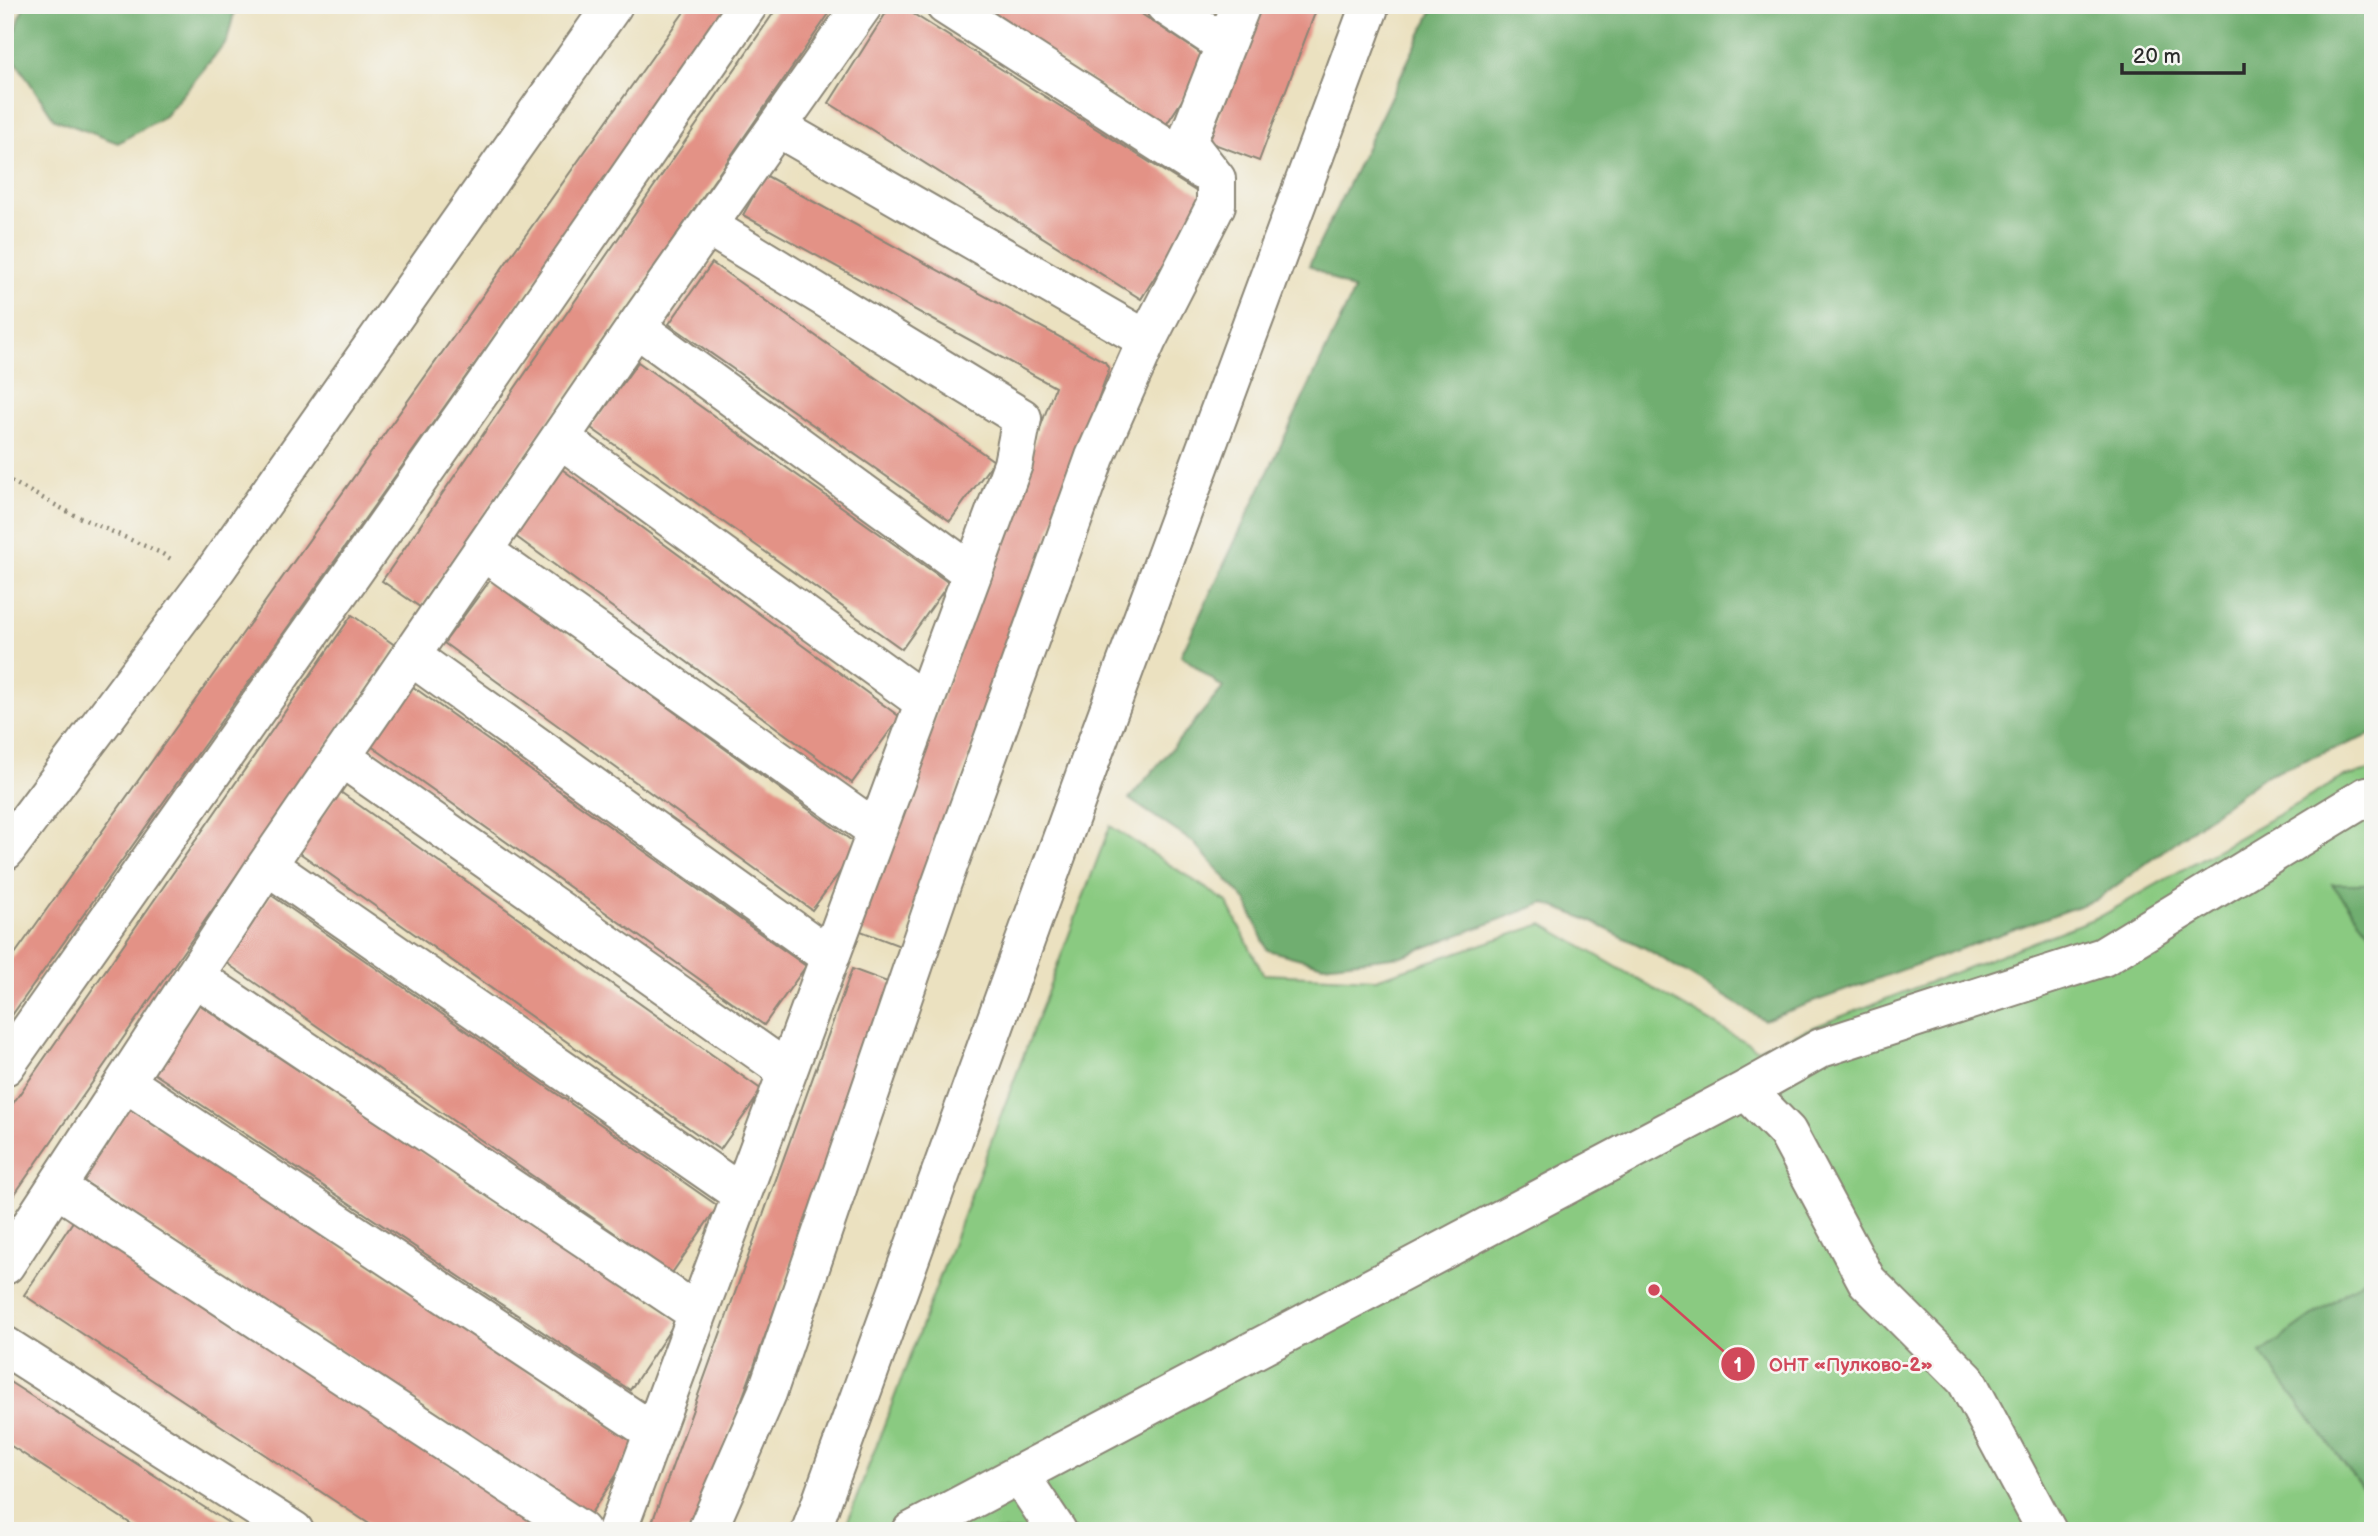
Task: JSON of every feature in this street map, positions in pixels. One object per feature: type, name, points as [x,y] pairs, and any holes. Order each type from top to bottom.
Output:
[{"type":"street","points":[[5,851],[207,582],[613,5]]},
{"type":"street","points":[[5,1066],[485,385],[748,5]]},
{"type":"street","points":[[5,1265],[267,865],[636,327],[863,5]]},
{"type":"street","points":[[945,5],[1216,179]]},
{"type":"street","points":[[1166,5],[1225,45]]},
{"type":"street","points":[[706,1531],[767,1394],[940,888],[1090,470],[1147,340],[1216,205],[1216,179],[1187,142],[1241,5]]},
{"type":"street","points":[[811,1531],[1103,724],[1370,5]]},
{"type":"street","points":[[777,127],[1147,340]]},
{"type":"street","points":[[617,1531],[1013,464],[1022,418],[708,226]]},
{"type":"street","points":[[636,327],[972,573]]},
{"type":"street","points":[[560,438],[924,702]]},
{"type":"street","points":[[483,551],[876,830]]},
{"type":"street","points":[[411,656],[829,956]]},
{"type":"street","points":[[341,757],[786,1070]]},
{"type":"street","points":[[912,1531],[1821,1048],[2103,957],[2367,796],[2373,795]]},
{"type":"street","points":[[267,865],[741,1194]]},
{"type":"street","points":[[194,976],[697,1313]]},
{"type":"street","points":[[125,1082],[653,1432]]},
{"type":"street","points":[[1746,1090],[1787,1132],[1867,1281],[1966,1380],[2047,1531]]},
{"type":"street","points":[[56,1187],[581,1531]]},
{"type":"street","points":[[5,1346],[294,1531]]},
{"type":"street","points":[[1019,1474],[1057,1531]]},
{"type":"path","points":[[5,478],[74,515],[160,553],[207,582]]},
{"type":"green space","points":[[24,5],[236,5],[227,41],[165,116],[118,143],[54,119],[9,51]]},
{"type":"green space","points":[[1435,5],[2373,5],[2373,734],[2264,776],[2098,899],[1764,1020],[1643,947],[1586,919],[1544,903],[1402,956],[1323,965],[1267,950],[1247,902],[1194,843],[1129,799],[1223,688],[1181,655],[1354,291],[1309,265]]},
{"type":"green space","points":[[2373,770],[2373,1531],[844,1531],[1110,826],[1227,902],[1263,974],[1376,979],[1543,924],[1757,1049],[2103,915],[2344,777]]},
{"type":"green space","points":[[2332,884],[2373,884],[2373,936]]},
{"type":"green space","points":[[2373,1273],[2373,1503],[2261,1353]]},
{"type":"building","points":[[689,5],[730,5],[5,1025],[5,968]]},
{"type":"building","points":[[779,5],[835,5],[420,607],[382,581]]},
{"type":"building","points":[[891,5],[899,5],[1205,197],[1141,299],[829,103]]},
{"type":"building","points":[[978,5],[1128,5],[1209,59],[1164,128]]},
{"type":"building","points":[[1261,5],[1318,5],[1259,161],[1209,142]]},
{"type":"building","points":[[765,175],[1105,362],[1109,369],[900,946],[858,930],[1055,387],[743,215]]},
{"type":"building","points":[[712,263],[994,461],[950,521],[669,324]]},
{"type":"building","points":[[638,362],[949,583],[902,649],[591,428]]},
{"type":"building","points":[[559,467],[900,717],[852,783],[511,533]]},
{"type":"building","points":[[491,579],[859,846],[812,910],[444,643]]},
{"type":"building","points":[[352,615],[396,646],[5,1208],[5,1115]]},
{"type":"building","points":[[409,684],[806,966],[764,1025],[367,743]]},
{"type":"building","points":[[339,791],[762,1090],[720,1150],[297,851]]},
{"type":"building","points":[[271,895],[718,1206],[672,1273],[225,962]]},
{"type":"building","points":[[852,969],[893,984],[694,1531],[649,1531]]},
{"type":"building","points":[[197,1003],[676,1321],[630,1390],[152,1072]]},
{"type":"building","points":[[129,1107],[637,1444],[589,1516],[81,1179]]},
{"type":"building","points":[[76,1217],[550,1531],[380,1531],[24,1295]]},
{"type":"building","points":[[5,1379],[241,1531],[142,1531],[5,1442]]},
{"type":"place","name":"ОНТ «Пулково-2»","points":[[1654,1290]]}]
